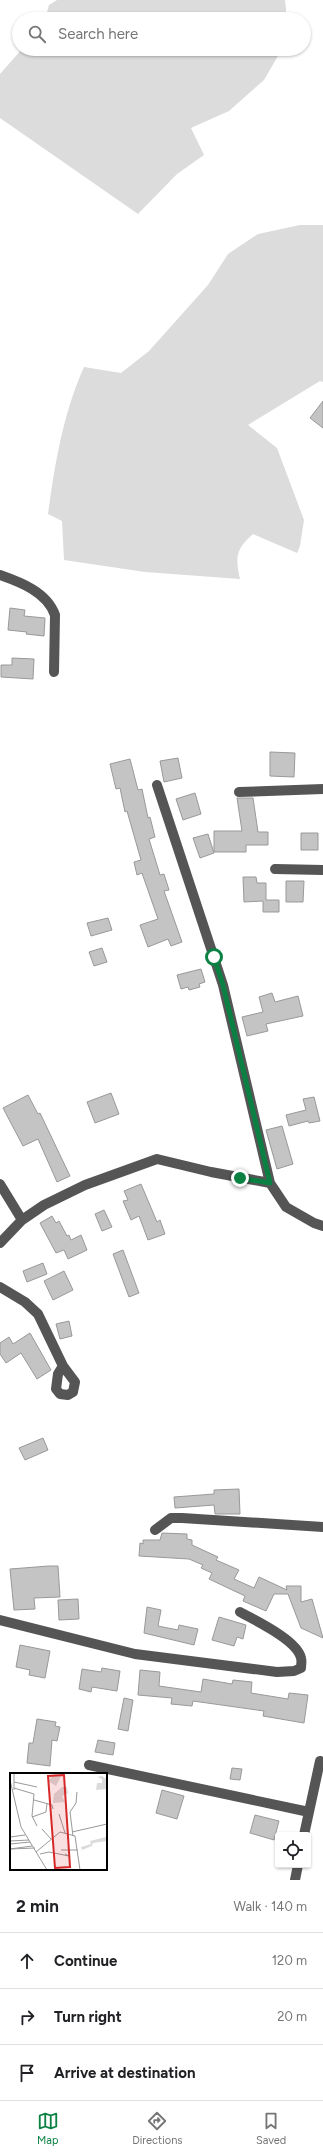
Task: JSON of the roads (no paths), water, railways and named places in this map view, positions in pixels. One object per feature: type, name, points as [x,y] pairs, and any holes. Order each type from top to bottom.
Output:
[{"type":"street","points":[[0,575],[27,584],[53,608],[55,614],[54,672]]},
{"type":"street","points":[[157,785],[223,985],[270,1183],[286,1207],[314,1223],[323,1226]]},
{"type":"street","points":[[238,792],[323,790]]},
{"type":"street","points":[[275,868],[323,870]]},
{"type":"street","points":[[0,1243],[22,1220],[44,1205],[85,1185],[157,1159],[210,1172],[270,1183]]},
{"type":"street","points":[[0,1184],[22,1220]]},
{"type":"street","points":[[0,1287],[25,1302],[38,1314],[64,1366]]},
{"type":"street","points":[[155,1530],[171,1518],[323,1528]]},
{"type":"street","points":[[0,1620],[135,1654],[276,1672],[294,1671],[300,1668],[301,1658],[294,1646],[268,1628],[240,1612]]},
{"type":"street","points":[[305,1832],[320,1761]]},
{"type":"street","points":[[89,1765],[309,1812]]},
{"type":"street","points":[[295,1880],[297,1868]]}]
